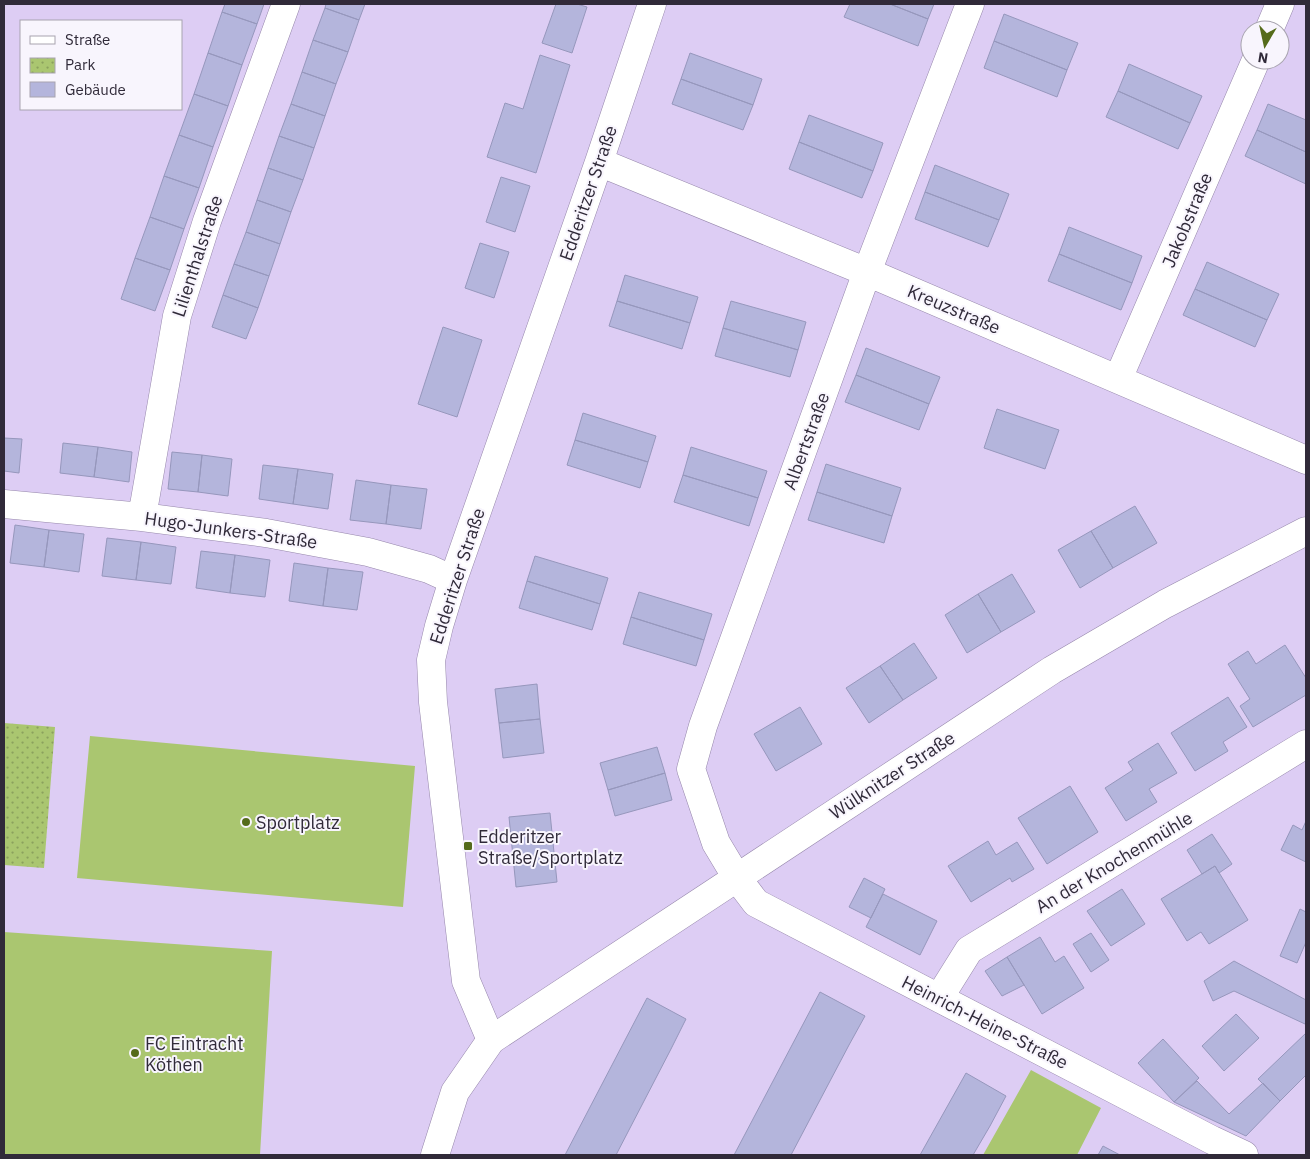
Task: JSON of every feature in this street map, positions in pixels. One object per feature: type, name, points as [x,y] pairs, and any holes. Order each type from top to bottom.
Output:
[{"type":"street","name":"Lilienthalstraße","points":[[142,517],[177,316],[207,221],[286,4]]},
{"type":"street","name":"Edderitzer Straße","points":[[491,1040],[466,982],[433,702],[431,660],[439,626],[454,580],[652,4]]},
{"type":"street","name":"Albertstraße","points":[[737,878],[716,843],[691,769],[703,726],[867,272],[970,4]]},
{"type":"street","points":[[1273,20],[1280,4]]},
{"type":"street","name":"Jakobstraße","points":[[1118,379],[1252,70]]},
{"type":"street","name":"Kreuzstraße","points":[[599,162],[867,272],[1306,460]]},
{"type":"street","name":"Hugo-Junkers-Straße","points":[[4,504],[142,517],[266,533],[368,552],[429,570],[454,580]]},
{"type":"street","name":"Wülknitzer Straße","points":[[491,1040],[1052,670],[1165,604],[1306,531]]},
{"type":"street","name":"An der Knochenmühle","points":[[939,998],[969,950],[1306,744]]},
{"type":"street","name":"Heinrich-Heine-Straße","points":[[737,878],[756,903],[939,998],[1209,1148],[1244,1155]]},
{"type":"street","points":[[435,1155],[455,1092],[491,1040]]},
{"type":"green space","points":[[4,723],[55,727],[44,868],[4,865]]},
{"type":"green space","name":"Sportplatz","points":[[90,736],[415,766],[403,907],[77,878]]},
{"type":"green space","name":"FC Eintracht Köthen","points":[[4,932],[272,951],[260,1155],[4,1155]]},
{"type":"green space","points":[[1031,1070],[1101,1108],[1077,1155],[983,1155]]},
{"type":"building","points":[[225,4],[264,4],[257,24],[222,12]]},
{"type":"building","points":[[326,4],[365,4],[359,20],[325,8]]},
{"type":"building","points":[[556,4],[577,4],[587,7],[572,53],[542,43]]},
{"type":"building","points":[[850,4],[890,4],[928,19],[918,46],[844,17]]},
{"type":"building","points":[[890,4],[934,4],[928,19]]},
{"type":"building","points":[[325,8],[359,20],[348,52],[313,40]]},
{"type":"building","points":[[222,12],[257,24],[242,65],[208,53]]},
{"type":"building","points":[[1004,14],[1078,43],[1067,70],[994,41]]},
{"type":"building","points":[[313,40],[348,52],[336,84],[302,72]]},
{"type":"building","points":[[994,41],[1067,70],[1057,97],[984,68]]},
{"type":"building","points":[[208,53],[242,65],[228,106],[194,94]]},
{"type":"building","points":[[690,53],[762,79],[753,105],[681,79]]},
{"type":"building","points":[[540,55],[570,65],[536,173],[487,157],[505,103],[523,109]]},
{"type":"building","points":[[1129,64],[1202,96],[1190,123],[1118,91]]},
{"type":"building","points":[[302,72],[336,84],[325,116],[291,104]]},
{"type":"building","points":[[681,79],[753,105],[743,130],[672,104]]},
{"type":"building","points":[[1118,91],[1190,123],[1178,149],[1106,117]]},
{"type":"building","points":[[194,94],[228,106],[213,147],[179,135]]},
{"type":"building","points":[[291,104],[325,116],[314,148],[279,136]]},
{"type":"building","points":[[1268,104],[1306,120],[1306,152],[1257,130]]},
{"type":"building","points":[[809,115],[883,143],[873,171],[799,142]]},
{"type":"building","points":[[1257,130],[1306,152],[1306,184],[1245,156]]},
{"type":"building","points":[[179,135],[213,147],[199,188],[164,176]]},
{"type":"building","points":[[279,136],[314,148],[303,180],[268,168]]},
{"type":"building","points":[[799,142],[873,171],[862,198],[789,169]]},
{"type":"building","points":[[935,165],[1009,194],[999,220],[925,192]]},
{"type":"building","points":[[268,168],[303,180],[291,212],[257,200]]},
{"type":"building","points":[[164,176],[199,188],[184,229],[150,217]]},
{"type":"building","points":[[501,177],[530,186],[515,232],[486,222]]},
{"type":"building","points":[[925,192],[999,220],[988,247],[915,219]]},
{"type":"building","points":[[257,200],[291,212],[280,244],[246,232]]},
{"type":"building","points":[[150,217],[184,229],[170,270],[135,258]]},
{"type":"building","points":[[1069,227],[1142,256],[1132,283],[1059,254]]},
{"type":"building","points":[[246,232],[280,244],[269,276],[234,264]]},
{"type":"building","points":[[480,243],[509,252],[494,298],[465,288]]},
{"type":"building","points":[[1059,254],[1132,283],[1121,310],[1048,281]]},
{"type":"building","points":[[135,258],[170,270],[155,311],[121,299]]},
{"type":"building","points":[[1207,262],[1279,294],[1267,320],[1195,289]]},
{"type":"building","points":[[234,264],[269,276],[258,308],[223,295]]},
{"type":"building","points":[[625,275],[698,297],[690,323],[617,301]]},
{"type":"building","points":[[1195,289],[1267,320],[1255,347],[1183,315]]},
{"type":"building","points":[[223,295],[258,308],[246,339],[212,327]]},
{"type":"building","points":[[617,301],[690,323],[682,349],[609,326]]},
{"type":"building","points":[[731,301],[806,322],[798,350],[723,328]]},
{"type":"building","points":[[443,327],[482,340],[457,417],[418,404]]},
{"type":"building","points":[[723,328],[798,350],[790,377],[715,356]]},
{"type":"building","points":[[866,348],[940,377],[929,404],[856,375]]},
{"type":"building","points":[[856,375],[929,404],[919,430],[845,402]]},
{"type":"building","points":[[997,409],[1059,430],[1045,469],[984,448]]},
{"type":"building","points":[[583,413],[656,436],[648,462],[575,440]]},
{"type":"building","points":[[4,438],[22,439],[19,473],[4,471]]},
{"type":"building","points":[[575,440],[648,462],[640,488],[567,465]]},
{"type":"building","points":[[63,443],[98,447],[94,477],[60,473]]},
{"type":"building","points":[[98,447],[132,452],[129,482],[94,477]]},
{"type":"building","points":[[691,447],[767,471],[758,498],[683,475]]},
{"type":"building","points":[[172,452],[202,455],[198,492],[168,489]]},
{"type":"building","points":[[202,455],[232,459],[228,496],[198,492]]},
{"type":"building","points":[[826,464],[901,488],[892,516],[817,492]]},
{"type":"building","points":[[263,465],[298,469],[293,504],[259,499]]},
{"type":"building","points":[[298,469],[333,474],[328,509],[293,504]]},
{"type":"building","points":[[683,475],[758,498],[749,526],[674,502]]},
{"type":"building","points":[[356,480],[391,485],[386,524],[350,520]]},
{"type":"building","points":[[391,485],[427,489],[421,529],[386,524]]},
{"type":"building","points":[[817,492],[892,516],[884,543],[808,520]]},
{"type":"building","points":[[1135,506],[1157,543],[1113,568],[1091,531]]},
{"type":"building","points":[[15,525],[49,530],[44,567],[10,563]]},
{"type":"building","points":[[49,530],[84,534],[79,572],[44,567]]},
{"type":"building","points":[[1091,531],[1113,568],[1080,588],[1058,550]]},
{"type":"building","points":[[107,538],[141,542],[136,580],[102,576]]},
{"type":"building","points":[[141,542],[176,547],[171,584],[136,580]]},
{"type":"building","points":[[201,551],[235,555],[230,593],[196,588]]},
{"type":"building","points":[[235,555],[270,560],[265,597],[230,593]]},
{"type":"building","points":[[535,556],[608,578],[600,604],[527,581]]},
{"type":"building","points":[[294,563],[328,568],[323,606],[289,601]]},
{"type":"building","points":[[328,568],[363,572],[357,610],[323,606]]},
{"type":"building","points":[[1012,574],[1035,612],[1001,632],[978,594]]},
{"type":"building","points":[[527,581],[600,604],[592,630],[519,608]]},
{"type":"building","points":[[639,592],[712,614],[704,640],[631,617]]},
{"type":"building","points":[[978,594],[1001,632],[967,653],[945,615]]},
{"type":"building","points":[[631,617],[704,640],[696,666],[623,644]]},
{"type":"building","points":[[914,643],[937,678],[903,700],[880,666]]},
{"type":"building","points":[[1285,645],[1306,678],[1306,695],[1253,727],[1240,706],[1250,699],[1228,664],[1248,651],[1256,664]]},
{"type":"building","points":[[880,666],[903,700],[869,723],[846,688]]},
{"type":"building","points":[[537,684],[540,719],[499,723],[495,689]]},
{"type":"building","points":[[1228,697],[1247,727],[1223,742],[1228,751],[1195,771],[1171,733]]},
{"type":"building","points":[[800,707],[822,744],[776,771],[754,734]]},
{"type":"building","points":[[540,719],[544,753],[503,758],[499,723]]},
{"type":"building","points":[[1158,743],[1177,773],[1149,789],[1157,802],[1126,821],[1105,788],[1133,770],[1128,762]]},
{"type":"building","points":[[657,747],[665,773],[608,790],[600,763]]},
{"type":"building","points":[[665,773],[672,800],[615,816],[608,790]]},
{"type":"building","points":[[1070,786],[1098,832],[1047,864],[1018,818]]},
{"type":"building","points":[[550,813],[557,882],[516,887],[509,817]]},
{"type":"building","points":[[1306,821],[1306,862],[1281,850],[1293,825],[1302,830]]},
{"type":"building","points":[[1212,834],[1232,864],[1219,873],[1215,866],[1202,874],[1187,850]]},
{"type":"building","points":[[988,841],[996,855],[1017,842],[1034,869],[1012,882],[1010,878],[971,902],[948,866]]},
{"type":"building","points":[[1215,866],[1248,920],[1209,944],[1201,932],[1187,941],[1161,899]]},
{"type":"building","points":[[864,878],[885,889],[871,918],[849,907]]},
{"type":"building","points":[[1122,889],[1145,924],[1111,946],[1087,911]]},
{"type":"building","points":[[883,894],[937,921],[920,955],[866,927]]},
{"type":"building","points":[[1300,909],[1306,912],[1306,942],[1297,963],[1280,956]]},
{"type":"building","points":[[1091,933],[1109,960],[1091,972],[1073,944]]},
{"type":"building","points":[[1040,937],[1055,962],[1064,956],[1084,988],[1042,1014],[1007,957]]},
{"type":"building","points":[[1007,957],[1024,985],[1002,996],[985,971]]},
{"type":"building","points":[[1234,961],[1306,1000],[1305,1024],[1234,991],[1213,1001],[1204,981]]},
{"type":"building","points":[[820,992],[865,1016],[791,1155],[734,1155]]},
{"type":"building","points":[[647,998],[686,1019],[616,1155],[565,1155]]},
{"type":"building","points":[[1236,1014],[1259,1038],[1224,1071],[1202,1046]]},
{"type":"building","points":[[1306,1033],[1306,1075],[1280,1101],[1258,1079]]},
{"type":"building","points":[[1163,1039],[1199,1078],[1174,1102],[1138,1063]]},
{"type":"building","points":[[966,1073],[1006,1096],[990,1126],[973,1155],[920,1155]]},
{"type":"building","points":[[1197,1081],[1229,1114],[1263,1083],[1280,1101],[1246,1136],[1174,1102]]},
{"type":"building","points":[[1103,1146],[1120,1155],[1098,1155]]},
{"type":"place","name":"Sportplatz","points":[[246,822]]},
{"type":"place","name":"Edderitzer Straße/Sportplatz","points":[[468,846]]},
{"type":"place","name":"FC Eintracht Köthen","points":[[135,1053]]}]
